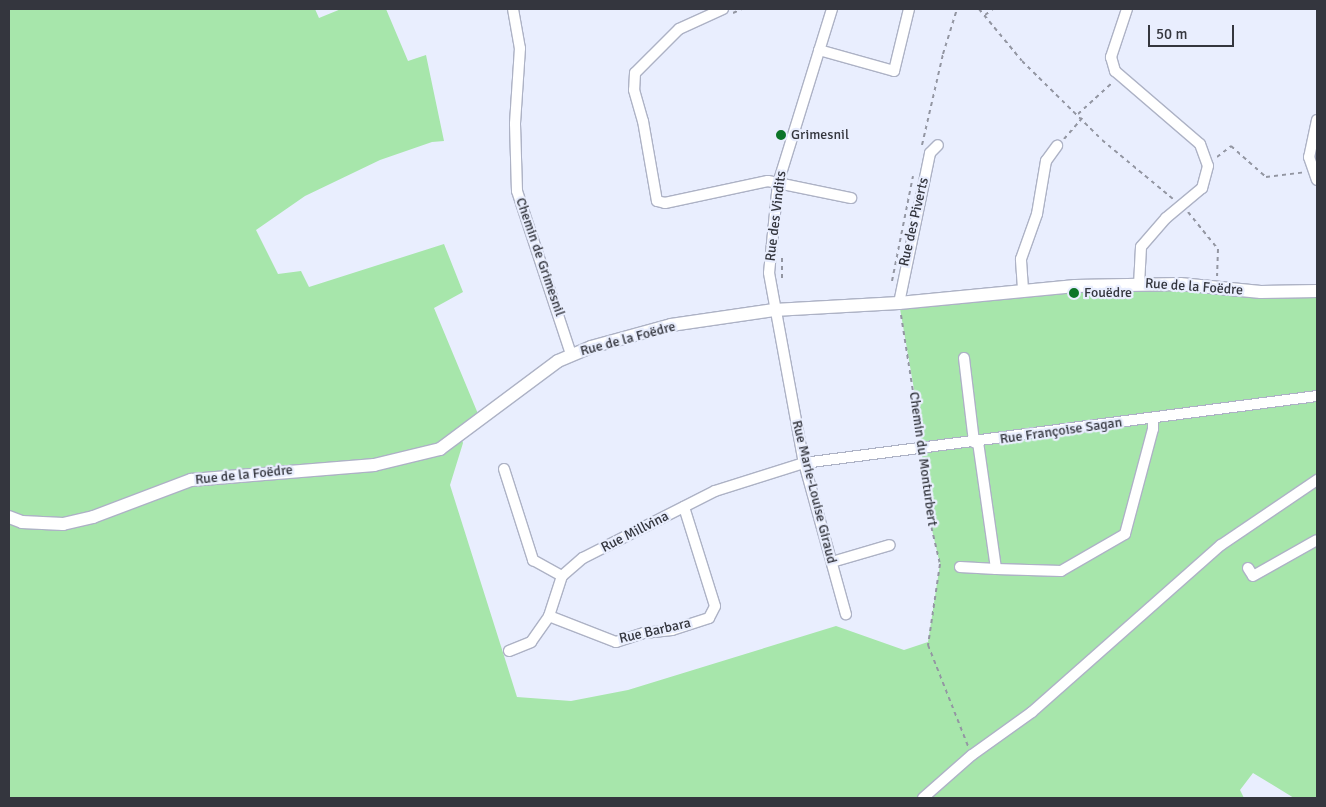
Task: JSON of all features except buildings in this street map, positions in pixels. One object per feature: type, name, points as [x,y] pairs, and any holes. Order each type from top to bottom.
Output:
[{"type":"street","name":"Chemin de Grimesnil","points":[[513,9],[520,48],[514,124],[517,191],[571,354]]},
{"type":"street","name":"Rue des Vindits","points":[[774,310],[769,273],[778,183],[832,9]]},
{"type":"street","points":[[819,50],[894,70],[908,9]]},
{"type":"street","points":[[1127,9],[1111,57],[1115,71],[1200,144],[1208,166],[1202,188],[1181,205],[1141,247],[1140,283]]},
{"type":"street","points":[[724,12],[680,29],[635,73],[634,90],[643,120],[654,197],[665,204],[768,181],[851,198]]},
{"type":"street","points":[[1315,175],[1310,144],[1317,120]]},
{"type":"street","name":"Rue des Piverts","points":[[899,303],[930,153],[938,145]]},
{"type":"street","points":[[1022,289],[1021,259],[1037,214],[1046,161],[1057,146]]},
{"type":"street","name":"Rue de la Foëdre","points":[[9,517],[22,522],[63,524],[94,517],[191,480],[374,465],[440,449],[461,436],[545,370],[571,354],[648,330],[774,310],[899,303],[1022,289],[1140,283],[1216,288],[1317,291]]},
{"type":"street","name":"Rue Marie-Louise Giraud","points":[[774,310],[804,463],[846,614]]},
{"type":"street","points":[[964,358],[996,569]]},
{"type":"street","name":"Rue Françoise Sagan","points":[[804,463],[1153,419],[1317,396]]},
{"type":"street","points":[[960,567],[1061,571],[1125,534],[1153,429],[1153,419]]},
{"type":"street","name":"Rue Millvina","points":[[562,576],[583,558],[715,492],[804,463]]},
{"type":"street","points":[[504,469],[533,560],[562,576],[549,616],[531,642],[509,652]]},
{"type":"street","points":[[923,798],[972,755],[1032,712],[1103,646],[1221,545],[1317,480]]},
{"type":"street","name":"Rue Barbara","points":[[549,616],[616,642],[644,633],[672,630],[709,618],[715,606],[684,507]]},
{"type":"street","points":[[1248,568],[1253,576],[1317,540]]},
{"type":"street","points":[[832,562],[890,545]]},
{"type":"path","points":[[724,12],[742,9]]},
{"type":"path","points":[[978,9],[1022,61],[1078,114],[1102,140],[1181,205],[1206,231],[1218,250],[1216,288]]},
{"type":"path","points":[[984,15],[993,9]]},
{"type":"path","points":[[1078,114],[1120,76]]},
{"type":"path","points":[[1057,146],[1082,118]]},
{"type":"path","points":[[1208,166],[1231,146],[1266,177],[1315,175]]},
{"type":"path","points":[[782,252],[782,288]]},
{"type":"path","name":"Chemin du Monturbert","points":[[899,303],[919,418],[926,504],[940,564],[928,645],[972,755]]},
{"type":"green space","points":[[9,9],[315,9],[319,18],[341,9],[386,9],[408,61],[426,55],[444,141],[432,142],[380,160],[305,196],[256,230],[278,274],[301,271],[309,287],[444,244],[463,292],[434,308],[481,421],[461,436],[463,443],[450,485],[517,697],[571,701],[628,690],[836,626],[904,650],[928,642],[940,564],[926,504],[919,418],[899,303],[1023,289],[1317,291],[1317,798],[1294,798],[1253,773],[1240,790],[1244,798],[9,798]]},
{"type":"place","name":"Grimesnil","points":[[781,135]]},
{"type":"place","name":"Fouëdre","points":[[1074,293]]}]
